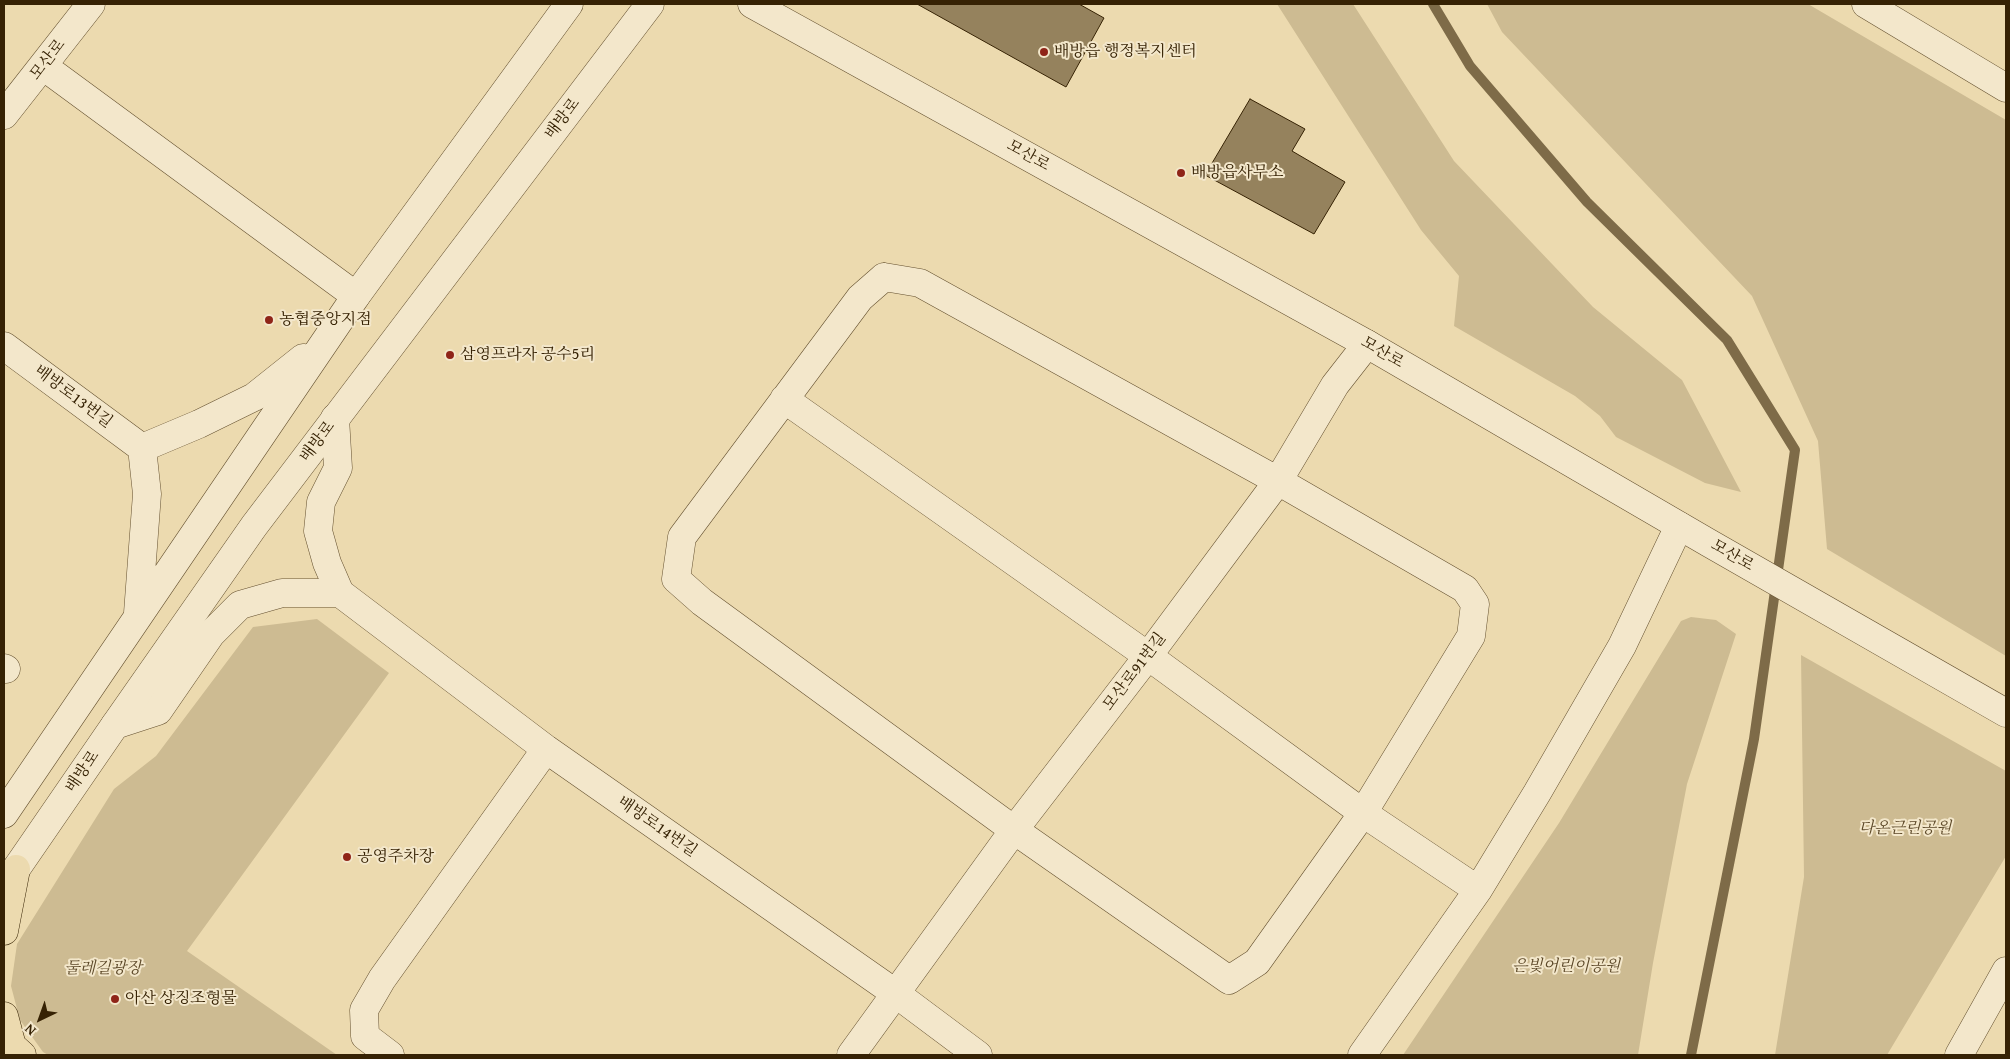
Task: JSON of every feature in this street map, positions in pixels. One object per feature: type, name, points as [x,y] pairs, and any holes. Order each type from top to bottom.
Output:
[{"type":"highway","points":[[4,931],[10,881]]},
{"type":"highway","points":[[4,1016],[12,1046],[22,1055]]},
{"type":"street","name":"모산로","points":[[4,115],[91,4]]},
{"type":"street","points":[[4,814],[326,339],[569,4]]},
{"type":"street","name":"배방로","points":[[10,881],[115,725],[254,526],[650,4]]},
{"type":"street","name":"모산로","points":[[752,4],[1367,344],[1708,543],[2006,713]]},
{"type":"street","points":[[1866,4],[2006,88]]},
{"type":"street","points":[[43,66],[356,296]]},
{"type":"street","points":[[884,277],[920,283],[1278,481],[1465,589],[1474,604],[1472,636],[1363,813],[1257,962],[1229,980],[1014,830],[702,602],[676,580],[682,537],[784,398],[860,298],[884,277]]},
{"type":"street","points":[[138,615],[147,494],[142,448],[199,424],[254,397],[326,339]]},
{"type":"street","name":"모산로91번길","points":[[851,1055],[1014,830],[1148,656],[1278,481],[1334,385],[1367,344]]},
{"type":"street","name":"배방로13번길","points":[[4,346],[142,448]]},
{"type":"street","points":[[784,398],[1148,656],[1363,813],[1478,890]]},
{"type":"street","points":[[115,725],[158,710],[211,634],[240,605],[282,593],[340,594],[327,563],[318,531],[321,502],[338,468],[336,418]]},
{"type":"street","points":[[1362,1055],[1478,890],[1622,646],[1680,526]]},
{"type":"street","name":"배방로14번길","points":[[340,594],[546,749],[895,993],[978,1055]]},
{"type":"street","points":[[390,1055],[365,1036],[364,1010],[382,979],[546,749]]},
{"type":"street","points":[[1959,1055],[2006,971]]},
{"type":"green space","points":[[1277,4],[1353,4],[1454,161],[1593,307],[1682,380],[1741,492],[1705,483],[1616,437],[1600,416],[1575,396],[1454,326],[1459,276],[1421,230]]},
{"type":"green space","points":[[1487,4],[1808,4],[2006,120],[2006,656],[1827,549],[1818,441],[1752,296],[1502,32]]},
{"type":"green space","name":"은빛어린이공원","points":[[1691,617],[1716,620],[1736,634],[1687,784],[1653,963],[1638,1055],[1403,1055],[1559,823],[1681,621]]},
{"type":"green space","name":"둘레길광장","points":[[317,619],[389,673],[187,951],[337,1055],[48,1055],[43,1052],[20,1020],[11,986],[17,944],[114,789],[156,756],[253,627]]},
{"type":"green space","name":"다온근린공원","points":[[1801,655],[2006,771],[2006,856],[1887,1055],[1775,1055],[1804,877]]},
{"type":"building","name":"배방읍 행정복지센터","points":[[917,4],[1079,4],[1104,18],[1066,87]]},
{"type":"building","points":[[1250,99],[1305,129],[1292,151],[1345,182],[1314,234],[1205,175]]},
{"type":"waterway","points":[[1433,4],[1470,66],[1587,202],[1727,340],[1795,450],[1754,739],[1691,1055]]},
{"type":"place","name":"배방읍 행정복지센터","points":[[1044,52]]},
{"type":"place","name":"배방읍사무소","points":[[1181,173]]},
{"type":"place","name":"농협중앙지점","points":[[269,320]]},
{"type":"place","name":"삼영프라자 공수5리","points":[[450,355]]},
{"type":"place","name":"공영주차장","points":[[347,857]]},
{"type":"place","name":"아산 상징조형물","points":[[115,999]]}]
